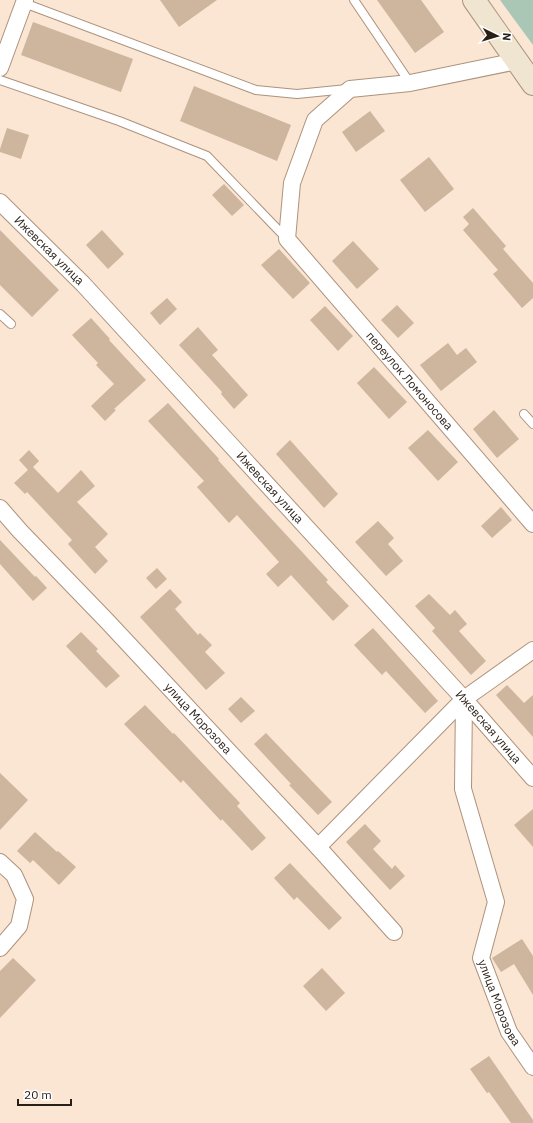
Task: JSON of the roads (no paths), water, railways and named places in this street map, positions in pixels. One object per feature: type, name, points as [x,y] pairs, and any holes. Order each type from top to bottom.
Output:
[{"type":"main road","points":[[474,0],[533,84]]},
{"type":"street","points":[[0,68],[24,1]]},
{"type":"street","points":[[287,239],[292,183],[315,120],[350,89],[410,83],[517,60]]},
{"type":"street","name":"Ижевская улица","points":[[0,202],[83,284],[464,699],[533,778]]},
{"type":"street","name":"переулок Ломоносова","points":[[287,239],[533,524]]},
{"type":"street","name":"улица Морозова","points":[[0,508],[318,846],[394,932]]},
{"type":"street","points":[[318,846],[464,699],[533,650]]},
{"type":"street","name":"улица Морозова","points":[[464,699],[463,789],[496,902],[481,958],[509,1032],[533,1067]]},
{"type":"street","points":[[0,862],[14,875],[24,899],[19,926],[0,948]]},
{"type":"lane","points":[[354,0],[410,83]]},
{"type":"lane","points":[[24,1],[256,90],[297,94],[350,89]]},
{"type":"lane","points":[[0,80],[119,122],[207,156],[287,239]]},
{"type":"lane","points":[[0,314],[11,324]]},
{"type":"lane","points":[[524,414],[533,424]]}]
